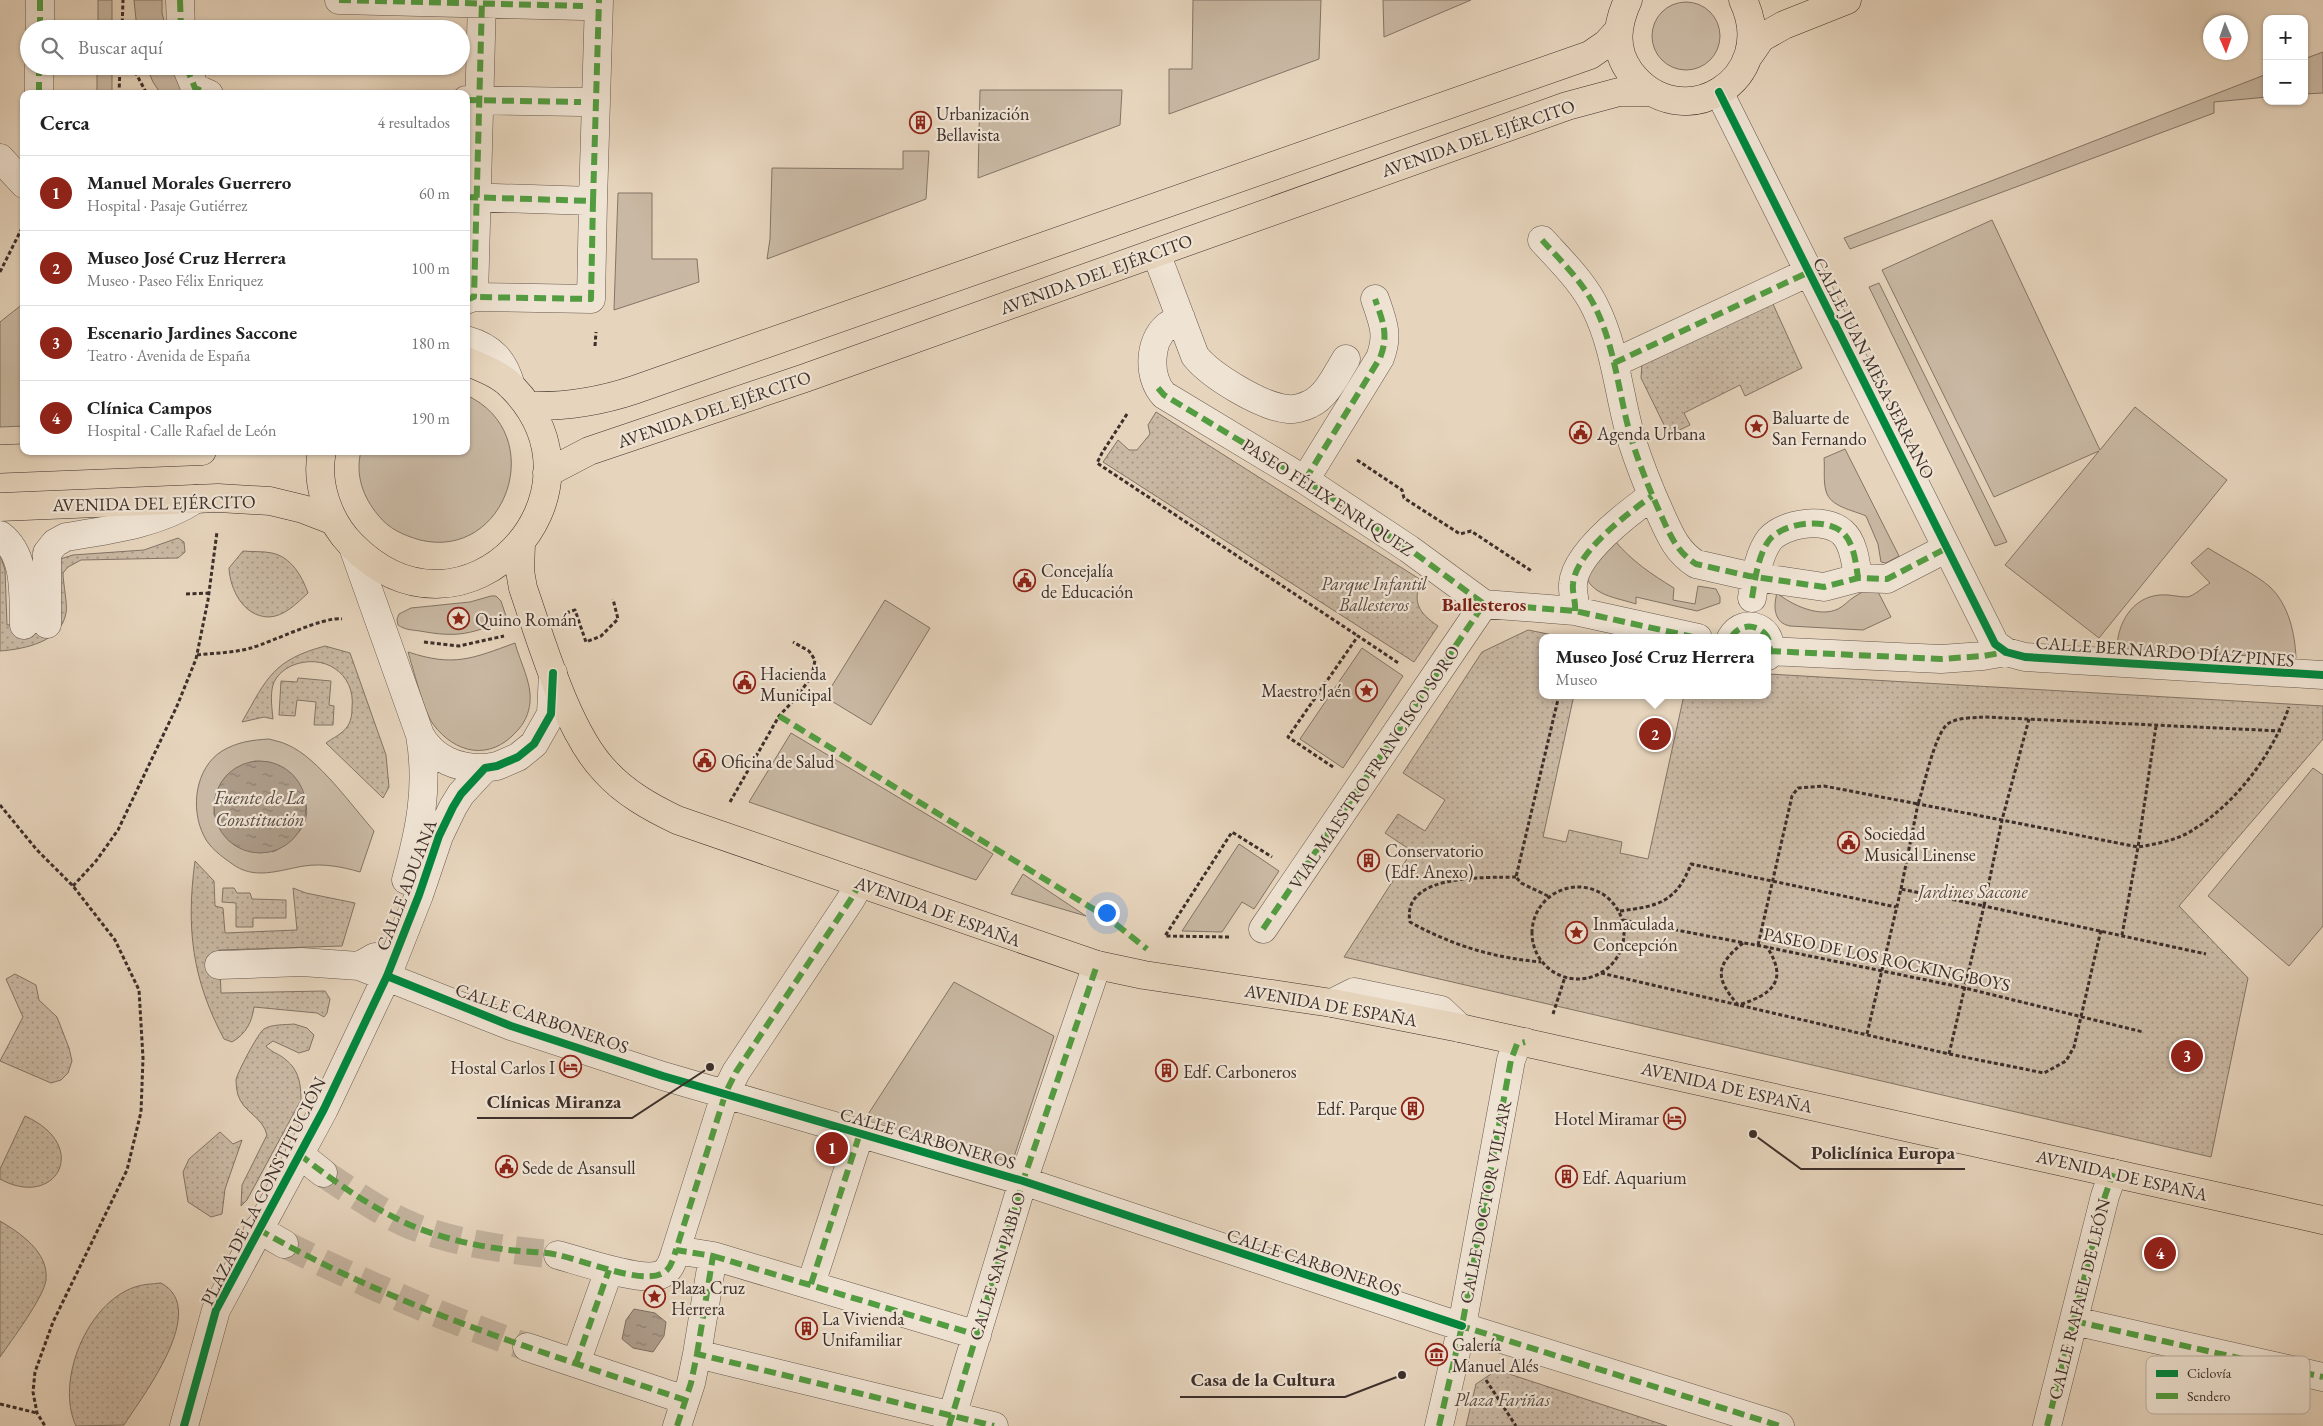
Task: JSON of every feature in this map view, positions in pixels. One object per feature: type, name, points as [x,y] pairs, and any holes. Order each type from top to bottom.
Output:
[{"type":"main road","points":[[1628,0],[1621,13],[1618,31],[1619,49],[1626,66],[1649,92]]},
{"type":"main road","points":[[1743,0],[1750,15],[1753,34],[1750,54]]},
{"type":"main road","points":[[1719,92],[1743,70],[1750,54],[1761,38],[1784,25],[1846,0]]},
{"type":"main road","points":[[520,396],[581,404],[634,390],[1590,55],[1606,44],[1618,31]]},
{"type":"main road","name":"AVENIDA DEL EJÉRCITO","points":[[547,472],[589,451],[814,374],[1567,106],[1618,92],[1649,92],[1684,101],[1702,99],[1719,92]]},
{"type":"main road","points":[[322,455],[320,475],[322,492],[334,521],[343,537],[353,547],[367,560],[386,572],[410,581],[436,585],[457,583],[478,576],[499,563],[521,544],[539,515],[544,498],[547,472],[542,434],[520,396],[490,371],[470,363]]},
{"type":"main road","points":[[0,460],[112,455]]},
{"type":"main road","name":"AVENIDA DEL EJÉRCITO","points":[[0,507],[196,499],[270,501],[303,509],[334,521]]},
{"type":"main road","name":"AVENIDA DE ESPAÑA","points":[[521,544],[520,570],[523,588],[553,673],[568,710],[585,743],[604,770],[630,794],[677,820],[1097,965],[1144,975],[1332,1003],[1460,1028],[2323,1220]]},
{"type":"street","points":[[40,0],[40,20]]},
{"type":"street","points":[[180,0],[180,20]]},
{"type":"street","points":[[339,0],[482,1],[591,3],[593,202],[591,299],[470,298],[473,100],[482,1]]},
{"type":"street","points":[[39,75],[39,90]]},
{"type":"street","points":[[190,75],[195,88],[199,90]]},
{"type":"street","name":"CALLE JUAN MESA SERRANO","points":[[1719,92],[1989,635],[1995,644],[2006,652]]},
{"type":"street","points":[[473,100],[581,102]]},
{"type":"street","points":[[0,158],[20,180]]},
{"type":"street","points":[[472,198],[593,202]]},
{"type":"street","points":[[1542,240],[1577,280],[1596,308],[1614,363],[1632,440],[1652,496],[1675,545],[1689,559],[1696,564],[1754,587],[1824,587],[1858,578],[1887,578],[1947,548]]},
{"type":"street","points":[[1156,253],[1195,356],[1204,367],[1247,394],[1256,406],[1277,418],[1287,421],[1304,421],[1317,416],[1332,403],[1353,364]]},
{"type":"street","points":[[1614,363],[1809,272]]},
{"type":"street","points":[[1305,480],[1373,371],[1386,344],[1384,327],[1375,299]]},
{"type":"street","name":"PASEO FÉLIX ENRIQUEZ","points":[[1181,318],[1166,327],[1156,343],[1152,370],[1158,388],[1164,395],[1305,480],[1409,549],[1484,604]]},
{"type":"street","points":[[470,342],[488,349],[500,359],[520,396]]},
{"type":"street","points":[[1575,606],[1572,584],[1576,573],[1588,554],[1606,532],[1652,496]]},
{"type":"street","points":[[0,535],[13,548],[18,560],[36,624],[47,553],[55,544],[66,537],[146,521],[180,510],[196,499]]},
{"type":"street","points":[[1754,587],[1765,549],[1770,539],[1786,529],[1816,524],[1829,526],[1842,532],[1850,542],[1858,578]]},
{"type":"street","points":[[353,547],[420,735],[427,748],[439,758],[464,767],[485,768],[497,766],[518,757],[534,744],[551,714],[553,673]]},
{"type":"street","points":[[1484,604],[1575,606],[1683,634]]},
{"type":"street","name":"VIAL MAESTRO FRANCISCO SORO","points":[[1265,926],[1484,604]]},
{"type":"street","points":[[1732,634],[1744,626],[1757,627],[1766,634]]},
{"type":"street","points":[[1771,653],[1941,659],[1983,656],[2006,652]]},
{"type":"street","name":"CALLE BERNARDO DÍAZ PINES","points":[[2006,652],[2025,657],[2323,675]]},
{"type":"street","name":"CALLE ADUANA","points":[[359,966],[375,957],[384,943],[416,846],[424,805],[424,755],[420,735]]},
{"type":"street","name":"CALLE ADUANA","points":[[383,984],[419,895],[439,836],[461,794],[485,768]]},
{"type":"street","points":[[558,1255],[609,1270],[646,1276],[660,1275],[669,1270],[686,1224],[726,1092],[736,1072],[851,899],[860,882]]},
{"type":"street","points":[[302,962],[359,966],[383,984],[303,972],[220,971],[302,962]]},
{"type":"street","name":"CALLE SAN PABLO","points":[[950,1421],[1023,1181],[1097,965]]},
{"type":"street","name":"CALLE CARBONEROS","points":[[383,984],[664,1076],[726,1092],[1023,1181],[1462,1326],[1780,1426]]},
{"type":"street","name":"PLAZA DE LA CONSTITUCIÓN","points":[[184,1426],[216,1310],[324,1109],[383,984]]},
{"type":"street","name":"CALLE DOCTOR VILLAR","points":[[1439,1426],[1462,1326],[1511,1060],[1517,1044],[1525,1042]]},
{"type":"street","points":[[811,1284],[860,1133]]},
{"type":"street","points":[[299,1154],[324,1173]]},
{"type":"street","name":"CALLE RAFAEL DE LEÓN","points":[[2047,1426],[2112,1173]]},
{"type":"street","points":[[258,1229],[284,1244]]},
{"type":"street","points":[[676,1250],[713,1256],[773,1272],[977,1335]]},
{"type":"street","points":[[677,1426],[686,1400],[697,1354],[713,1256]]},
{"type":"street","points":[[576,1363],[609,1270]]},
{"type":"street","points":[[2074,1321],[2230,1356]]},
{"type":"street","points":[[527,1347],[686,1400]]},
{"type":"street","points":[[697,1354],[950,1421],[994,1426]]},
{"type":"street","points":[[2310,1374],[2323,1377]]},
{"type":"path","points":[[122,20],[123,0]]},
{"type":"path","points":[[119,90],[120,75]]},
{"type":"path","points":[[137,75],[145,90]]},
{"type":"path","points":[[0,272],[20,232]]},
{"type":"path","points":[[1127,414],[1097,463],[1430,684]]},
{"type":"path","points":[[1329,441],[1402,490],[1404,498],[1460,534],[1471,531],[1575,606]]},
{"type":"path","points":[[73,886],[96,861],[118,830],[177,706],[197,655],[209,593],[218,524]]},
{"type":"path","points":[[186,594],[209,593]]},
{"type":"path","points":[[386,640],[396,638],[459,646],[484,641],[536,625],[576,610],[586,642],[601,636],[618,619],[613,599]]},
{"type":"path","points":[[197,655],[232,652],[249,648],[334,618],[341,618],[346,622]]},
{"type":"path","points":[[1335,768],[1288,737],[1358,636]]},
{"type":"path","points":[[729,804],[779,716],[796,699],[812,676],[815,660],[809,651],[794,642]]},
{"type":"path","points":[[1516,877],[1558,699]]},
{"type":"path","points":[[1758,945],[1792,796],[1798,788],[1824,786],[2138,847],[2164,842],[2193,830],[2225,804],[2244,785],[2280,731],[2290,704]]},
{"type":"path","points":[[1867,1034],[1901,890],[1918,804],[1940,735],[1948,723],[1962,718],[2029,719],[2280,731]]},
{"type":"path","points":[[1949,1054],[2002,820],[2029,719]]},
{"type":"path","points":[[2122,935],[2138,847],[2156,726]]},
{"type":"path","points":[[0,805],[37,850],[73,886],[115,940],[139,990],[143,1058],[141,1112],[127,1170],[53,1322],[35,1372],[33,1392],[37,1413],[45,1426]]},
{"type":"path","points":[[1265,926],[1245,915],[1229,938],[1165,936],[1232,832],[1299,876]]},
{"type":"path","points":[[1620,911],[1660,904],[1684,881],[1691,864],[1896,907]]},
{"type":"path","points":[[1516,877],[1521,883],[1548,896]]},
{"type":"path","points":[[1516,877],[1447,882],[1426,888],[1415,897],[1408,912],[1410,922],[1433,935],[1490,955],[1541,962]]},
{"type":"path","points":[[1574,886],[1588,887],[1611,900],[1620,911],[1625,935],[1621,950],[1613,963],[1601,973],[1577,980],[1552,972],[1541,962],[1534,949],[1530,934],[1533,920],[1539,907],[1548,896],[1560,889],[1574,886]]},
{"type":"path","points":[[1901,890],[2101,930],[2206,954]]},
{"type":"path","points":[[1601,973],[1949,1054],[2044,1073],[2066,1061],[2074,1047],[2101,930]]},
{"type":"path","points":[[1738,1005],[1726,991],[1720,977],[1726,956],[1744,942]]},
{"type":"path","points":[[1738,1005],[1761,997],[1771,990],[1777,980],[1778,969],[1766,947]]},
{"type":"path","points":[[1557,1005],[1566,977]]},
{"type":"path","points":[[0,1404],[37,1413]]},
{"type":"green space","points":[[98,0],[112,0],[112,20],[98,20]]},
{"type":"green space","points":[[134,0],[162,0],[164,20],[136,20]]},
{"type":"green space","points":[[1193,0],[1321,0],[1319,59],[1169,114],[1169,69],[1192,69]]},
{"type":"green space","points":[[1383,0],[1471,0],[1384,37]]},
{"type":"green space","points":[[1686,2],[1699,5],[1710,12],[1717,23],[1720,36],[1717,49],[1710,60],[1699,67],[1686,70],[1673,67],[1662,60],[1655,49],[1652,36],[1655,23],[1662,12],[1673,5]]},
{"type":"green space","points":[[2323,52],[2323,93],[2308,94],[2308,58]]},
{"type":"green space","points":[[97,75],[112,75],[112,90],[97,90]]},
{"type":"green space","points":[[150,75],[181,75],[188,90],[158,90]]},
{"type":"green space","points":[[2263,76],[2263,97],[2214,102],[2214,113],[1850,249],[1844,238]]},
{"type":"green space","points":[[980,90],[1122,90],[1120,125],[978,178]]},
{"type":"green space","points":[[903,151],[929,151],[926,199],[767,259],[770,239],[772,168],[903,169]]},
{"type":"green space","points":[[618,193],[652,193],[652,259],[697,259],[699,282],[614,310]]},
{"type":"green space","points":[[1992,220],[2100,450],[2135,407],[2227,480],[2099,638],[2005,565],[2099,451],[1994,497],[1882,270]]},
{"type":"green space","points":[[1879,283],[2007,542],[1995,546],[1869,287]]},
{"type":"green space","points":[[1768,293],[1802,368],[1745,396],[1740,385],[1684,413],[1690,425],[1669,435],[1641,378],[1642,363]]},
{"type":"green space","points":[[20,306],[20,426],[0,427],[0,322]]},
{"type":"green space","points":[[470,398],[492,413],[506,437],[511,463],[507,490],[495,513],[476,532],[450,541],[420,540],[402,534],[382,520],[364,493],[360,477],[360,455],[470,455]]},
{"type":"green space","name":"Parque Infantil Ballesteros","points":[[1156,412],[1421,580],[1417,595],[1419,607],[1426,617],[1438,626],[1414,662],[1103,462],[1118,440],[1129,450],[1137,450],[1150,434],[1148,425]]},
{"type":"green space","points":[[1845,449],[1899,556],[1886,563],[1881,562],[1878,544],[1866,516],[1832,501],[1826,491],[1824,458]]},
{"type":"green space","points":[[178,538],[184,542],[185,552],[178,558],[81,560],[68,567],[63,573],[66,613],[63,623],[57,631],[50,637],[31,646],[0,651],[0,554],[5,570],[7,625],[47,624],[57,560],[73,555],[144,550]]},
{"type":"green space","points":[[1615,541],[1642,567],[1674,588],[1673,600],[1695,604],[1698,586],[1716,589],[1720,597],[1720,603],[1697,611],[1636,597],[1636,604],[1598,591],[1587,580],[1584,572]]},
{"type":"green space","points":[[2208,548],[2257,577],[2277,594],[2290,620],[2296,658],[2117,649],[2123,621],[2134,606],[2141,601],[2160,595],[2187,597],[2210,583],[2191,563]]},
{"type":"green space","points":[[243,551],[279,555],[295,568],[303,580],[308,593],[290,609],[279,615],[268,617],[252,612],[245,607],[235,592],[230,576],[229,568]]},
{"type":"green space","points":[[1875,586],[1891,617],[1863,630],[1790,626],[1781,622],[1776,614],[1777,593],[1798,606],[1823,612],[1838,609],[1852,598]]},
{"type":"green space","points":[[496,596],[501,601],[507,619],[484,628],[465,633],[445,634],[409,630],[398,625],[397,619],[399,614],[411,608],[470,602]]},
{"type":"green space","points":[[885,600],[930,628],[871,725],[825,697]]},
{"type":"green space","name":"Jardines Saccone","points":[[1528,630],[1548,634],[1539,634],[1539,699],[1573,699],[1543,837],[1566,842],[1569,830],[1622,842],[1620,853],[1648,859],[1683,699],[1771,699],[1771,674],[2323,706],[2323,739],[2179,906],[2248,978],[2211,1157],[1344,957],[1412,851],[1385,833],[1398,814],[1425,831],[1445,800],[1403,773],[1482,652]]},
{"type":"green space","points":[[515,643],[530,695],[529,711],[524,722],[506,741],[495,747],[473,750],[452,742],[442,734],[430,718],[422,700],[408,652],[438,659],[462,659],[474,657]]},
{"type":"green space","points":[[325,646],[350,653],[386,755],[389,787],[383,798],[326,743],[345,729],[352,713],[352,696],[349,685],[335,669],[315,662],[303,662],[291,666],[283,671],[274,682],[271,698],[273,719],[264,717],[242,722],[273,673],[294,658]]},
{"type":"green space","points":[[1362,648],[1403,676],[1343,768],[1300,739]]},
{"type":"green space","points":[[298,678],[331,681],[329,705],[334,706],[333,725],[314,725],[316,702],[297,700],[295,716],[279,715],[281,681],[297,682]]},
{"type":"green space","points":[[791,733],[993,854],[976,880],[749,802]]},
{"type":"green space","points":[[269,739],[286,744],[311,760],[323,771],[374,831],[360,872],[340,867],[318,865],[267,873],[249,872],[231,863],[209,844],[200,825],[196,802],[201,778],[206,768],[213,758],[233,745]],"holes":[[[255,761],[271,763],[281,767],[306,805],[307,813],[302,827],[292,839],[273,852],[214,815],[216,795],[223,780],[236,769]]]},
{"type":"green space","points":[[2313,768],[2323,775],[2323,926],[2289,966],[2208,896]]},
{"type":"green space","points":[[1239,844],[1279,871],[1254,909],[1242,902],[1222,932],[1182,931]]},
{"type":"green space","points":[[195,861],[214,881],[215,906],[223,908],[225,933],[297,930],[293,888],[306,893],[355,903],[342,946],[219,950],[221,993],[325,991],[330,999],[327,1013],[324,1017],[317,1013],[254,1007],[252,1018],[245,1031],[232,1042],[224,1039],[205,995],[194,953],[191,909]]},
{"type":"green space","points":[[1023,874],[1086,916],[1011,894]]},
{"type":"green space","points":[[223,888],[234,888],[237,893],[250,893],[252,899],[286,900],[286,918],[253,918],[253,927],[236,927],[236,903],[222,902]]},
{"type":"green space","points":[[15,974],[36,985],[39,1000],[57,1017],[72,1061],[68,1073],[61,1080],[51,1083],[0,1061],[23,1017],[6,979]]},
{"type":"green space","points":[[954,982],[1054,1036],[1011,1166],[863,1122]]},
{"type":"green space","points":[[294,1024],[307,1028],[314,1035],[309,1050],[299,1053],[273,1041],[266,1046],[284,1058],[294,1068],[300,1083],[301,1100],[247,1200],[241,1206],[242,1185],[267,1135],[265,1129],[241,1101],[236,1080],[248,1053],[264,1029],[275,1025]]},
{"type":"green space","points":[[25,1116],[45,1129],[57,1143],[61,1157],[59,1170],[50,1181],[37,1186],[20,1186],[0,1179],[0,1169]]},
{"type":"green space","points":[[220,1132],[233,1144],[242,1140],[225,1189],[222,1214],[211,1217],[188,1202],[183,1172],[189,1159]]},
{"type":"green space","points":[[0,1221],[32,1244],[43,1261],[46,1270],[46,1280],[40,1297],[0,1357]]},
{"type":"green space","points":[[161,1283],[174,1295],[179,1312],[176,1331],[157,1374],[124,1425],[76,1426],[71,1408],[70,1388],[73,1366],[90,1326],[103,1309],[118,1296],[138,1286]]},
{"type":"green space","name":"Plaza Fariñas","points":[[1497,1370],[1667,1426],[1466,1426],[1476,1384]]},
{"type":"water","name":"Fuente de La Constitución","points":[[260,761],[269,762],[286,769],[298,781],[305,798],[305,816],[298,833],[286,845],[269,852],[260,853],[251,852],[234,845],[222,833],[215,816],[214,807],[215,798],[222,781],[234,769],[251,762]]},
{"type":"water","points":[[634,1309],[655,1313],[666,1322],[664,1336],[653,1352],[633,1348],[622,1339],[626,1320]]},
{"type":"tunnel","points":[[323,1173],[367,1202],[412,1226],[466,1242],[558,1255]]},
{"type":"tunnel","points":[[284,1244],[404,1299],[527,1347]]},
{"type":"marked path","points":[[40,0],[40,20]]},
{"type":"marked path","points":[[180,0],[181,20]]},
{"type":"marked path","points":[[339,0],[583,6]]},
{"type":"marked path","points":[[470,298],[474,297],[482,0]]},
{"type":"marked path","points":[[593,201],[599,0]]},
{"type":"marked path","points":[[39,75],[39,90]]},
{"type":"marked path","points":[[190,75],[195,88],[200,90]]},
{"type":"marked path","points":[[470,100],[581,102]]},
{"type":"marked path","points":[[470,197],[593,201],[591,299],[474,297]]},
{"type":"marked path","points":[[1542,240],[1579,281],[1596,309],[1608,341],[1632,441],[1642,469],[1671,536],[1689,559],[1696,564],[1749,576],[1824,587],[1858,578],[1887,579],[1947,548]]},
{"type":"marked path","points":[[1614,363],[1809,272]]},
{"type":"marked path","points":[[1305,480],[1380,358],[1383,350],[1384,328],[1375,299]]},
{"type":"marked path","points":[[1158,388],[1164,395],[1305,480],[1409,549],[1484,604],[1575,611],[1680,634]]},
{"type":"marked path","points":[[1575,611],[1573,584],[1576,572],[1583,560],[1604,535],[1652,496]]},
{"type":"marked path","points":[[1752,598],[1758,567],[1766,545],[1776,533],[1794,526],[1815,523],[1835,527],[1842,532],[1852,547],[1858,578]]},
{"type":"marked path","points":[[1263,929],[1484,604]]},
{"type":"marked path","points":[[1734,634],[1743,627],[1758,628],[1765,634]]},
{"type":"marked path","points":[[1771,651],[1941,659],[1983,656],[2006,652]]},
{"type":"marked path","points":[[779,716],[1108,918],[1147,949]]},
{"type":"marked path","points":[[697,1354],[713,1256],[676,1250],[726,1092],[736,1072],[860,883]]},
{"type":"marked path","points":[[949,1426],[1023,1181],[1097,965]]},
{"type":"marked path","points":[[1439,1426],[1462,1326],[1511,1060],[1517,1044],[1525,1042]]},
{"type":"marked path","points":[[811,1284],[860,1133]]},
{"type":"marked path","points":[[299,1154],[366,1202],[410,1225],[455,1240],[509,1250],[558,1255],[639,1276],[652,1276],[667,1270],[676,1250]]},
{"type":"marked path","points":[[2047,1426],[2105,1196],[2113,1173]]},
{"type":"marked path","points":[[258,1229],[309,1257],[361,1282],[414,1304],[522,1345],[685,1400]]},
{"type":"marked path","points":[[713,1256],[977,1335]]},
{"type":"marked path","points":[[576,1363],[609,1270]]},
{"type":"marked path","points":[[2074,1321],[2230,1356]]},
{"type":"marked path","points":[[1458,1325],[1780,1426]]},
{"type":"marked path","points":[[677,1426],[691,1383],[697,1354],[994,1426]]},
{"type":"marked path","points":[[2310,1374],[2323,1377]]},
{"type":"cycle path","points":[[1719,92],[1995,644],[2006,652],[2025,657],[2323,675]]},
{"type":"cycle path","points":[[184,1426],[216,1310],[324,1109],[387,976],[419,895],[439,836],[453,807],[461,794],[485,768],[497,766],[518,757],[534,744],[551,714],[553,673]]},
{"type":"cycle path","points":[[387,976],[511,1026],[663,1076],[1023,1181],[1462,1326]]},
{"type":"place","name":"Urbanización Bellavista","points":[[920,123]]},
{"type":"place","name":"Baluarte de San Fernando","points":[[1756,427]]},
{"type":"place","name":"Agenda Urbana","points":[[1581,433]]},
{"type":"place","name":"Concejalía de Educación","points":[[1025,580]]},
{"type":"place","name":"Quino Román","points":[[459,619]]},
{"type":"place","name":"Hacienda Municipal","points":[[744,683]]},
{"type":"place","name":"Maestro Jaén","points":[[1367,690]]},
{"type":"place","name":"Museo José Cruz Herrera","points":[[1655,734]]},
{"type":"place","name":"Oficina de Salud","points":[[705,761]]},
{"type":"place","name":"Sociedad Musical Linense","points":[[1848,843]]},
{"type":"place","name":"Conservatorio (Edf. Anexo)","points":[[1369,860]]},
{"type":"place","name":"Inmaculada Concepción","points":[[1577,933]]},
{"type":"place","name":"Escenario Jardines Saccone","points":[[2187,1056]]},
{"type":"place","name":"Hostal Carlos I","points":[[571,1067]]},
{"type":"place","name":"Clínicas Miranza","points":[[710,1067]]},
{"type":"place","name":"Edf. Carboneros","points":[[1167,1071]]},
{"type":"place","name":"Edf. Parque","points":[[1413,1108]]},
{"type":"place","name":"Hotel Miramar","points":[[1675,1118]]},
{"type":"place","name":"Policlínica Europa","points":[[1753,1134]]},
{"type":"place","name":"Manuel Morales Guerrero","points":[[832,1148]]},
{"type":"place","name":"Sede de Asansull","points":[[506,1167]]},
{"type":"place","name":"Edf. Aquarium","points":[[1566,1177]]},
{"type":"place","name":"Clínica Campos","points":[[2160,1253]]},
{"type":"place","name":"Plaza Cruz Herrera","points":[[655,1297]]},
{"type":"place","name":"La Vivienda Unifamiliar","points":[[806,1328]]},
{"type":"place","name":"Galería Manuel Alés","points":[[1436,1354]]},
{"type":"place","name":"Casa de la Cultura","points":[[1402,1375]]},
{"type":"district","name":"Ballesteros","points":[[1484,604]]}]
